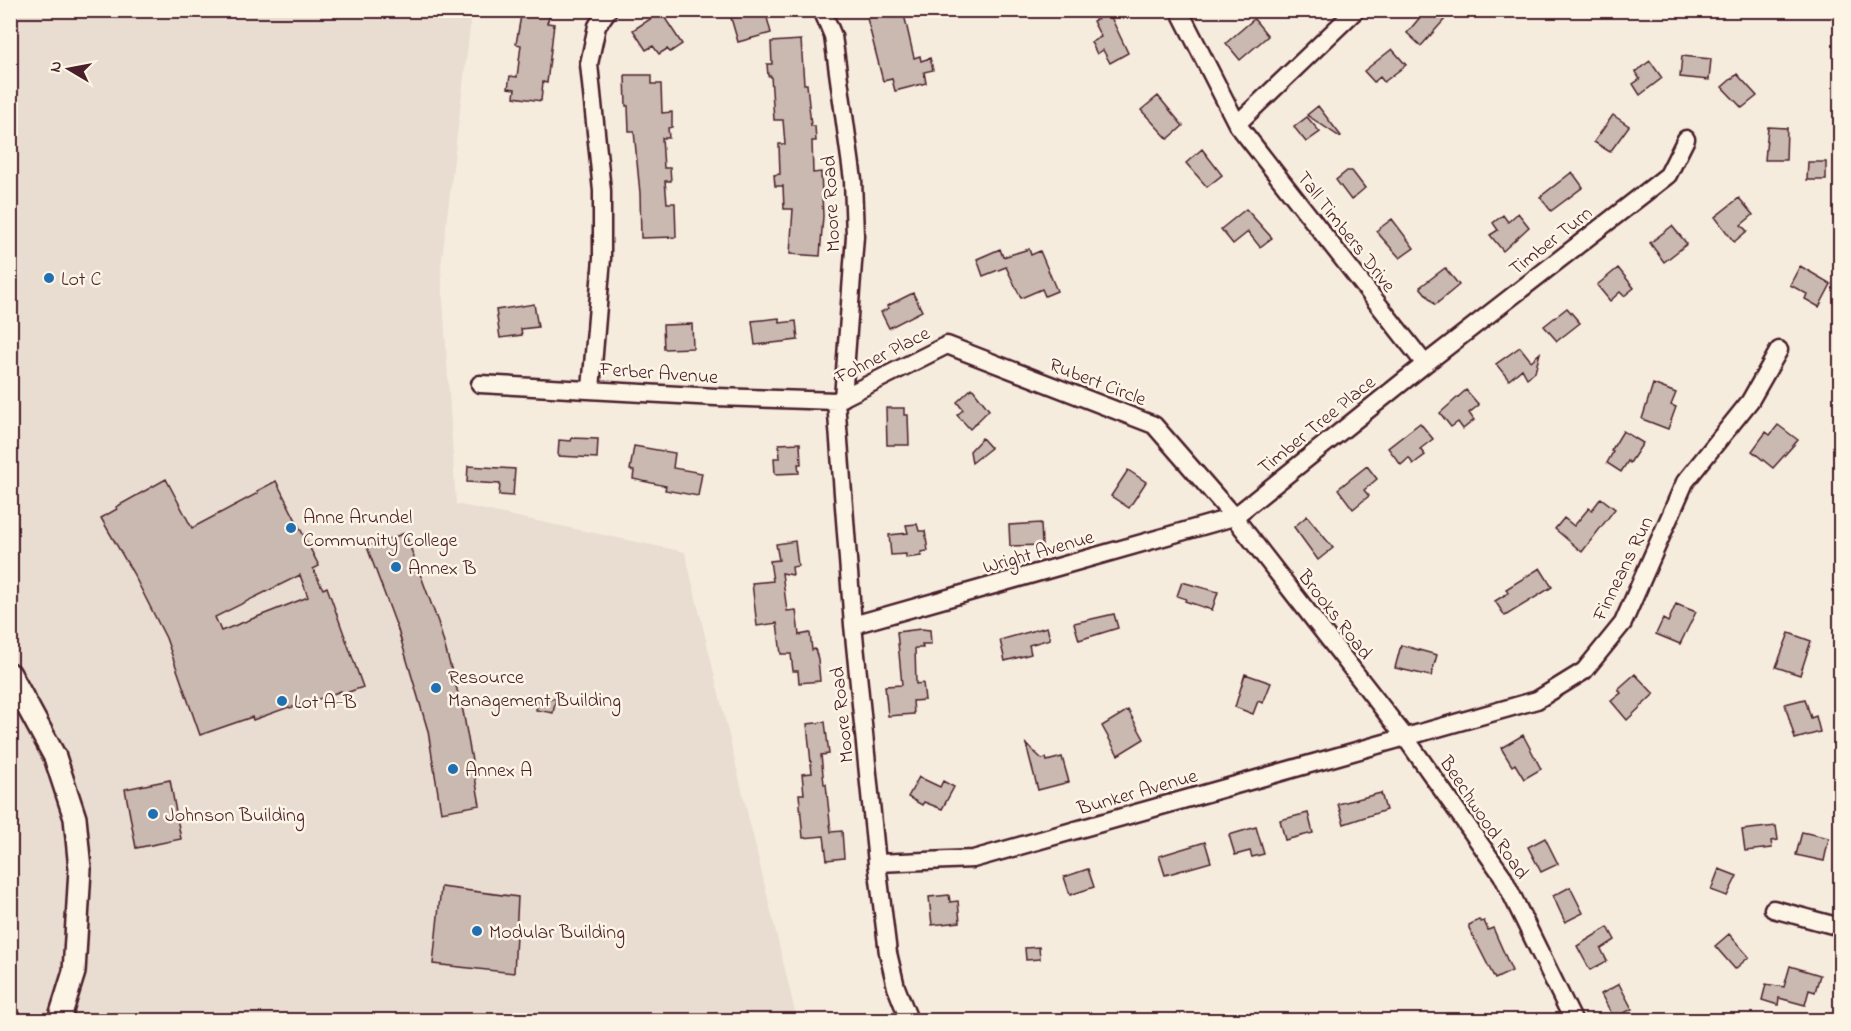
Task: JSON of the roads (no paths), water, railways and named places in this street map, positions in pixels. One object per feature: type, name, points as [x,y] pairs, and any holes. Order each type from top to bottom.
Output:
[{"type":"street","points":[[591,389],[602,258],[602,202],[589,63],[597,26],[608,10]]},
{"type":"street","name":"Moore Road","points":[[822,10],[833,36],[853,180],[855,247],[839,399],[853,626],[888,953],[896,987],[909,1020]]},
{"type":"street","name":"Tall Timbers Drive","points":[[1179,10],[1237,124],[1425,364]]},
{"type":"street","points":[[1237,124],[1356,10]]},
{"type":"street","name":"Timber Turn","points":[[1425,364],[1668,175],[1686,139]]},
{"type":"street","name":"Fohner Place","points":[[839,399],[947,345]]},
{"type":"street","name":"Rubert Circle","points":[[947,345],[1154,425],[1234,517]]},
{"type":"street","name":"Finneans Run","points":[[1405,737],[1537,700],[1584,671],[1623,623],[1685,482],[1750,401],[1779,350]]},
{"type":"street","name":"Timber Tree Place","points":[[1234,517],[1425,364]]},
{"type":"street","name":"Ferber Avenue","points":[[480,384],[716,397],[839,399]]},
{"type":"street","name":"Wright Avenue","points":[[853,626],[1234,517]]},
{"type":"street","name":"Brooks Road","points":[[1234,517],[1405,737]]},
{"type":"street","points":[[10,674],[55,757],[75,818],[80,869],[74,972],[59,1020]]},
{"type":"street","name":"Bunker Avenue","points":[[877,863],[973,859],[1405,737]]},
{"type":"street","name":"Beechwood Road","points":[[1405,737],[1502,875],[1573,1020]]},
{"type":"street","points":[[1773,909],[1840,927]]},
{"type":"place","name":"Lot C","points":[[49,278]]},
{"type":"place","name":"Anne Arundel Community College","points":[[291,528]]},
{"type":"place","name":"Annex B","points":[[396,567]]},
{"type":"place","name":"Resource Management Building","points":[[436,688]]},
{"type":"place","name":"Lot A-B","points":[[282,701]]},
{"type":"place","name":"Annex A","points":[[453,769]]},
{"type":"place","name":"Johnson Building","points":[[153,814]]},
{"type":"place","name":"Modular Building","points":[[477,931]]}]
